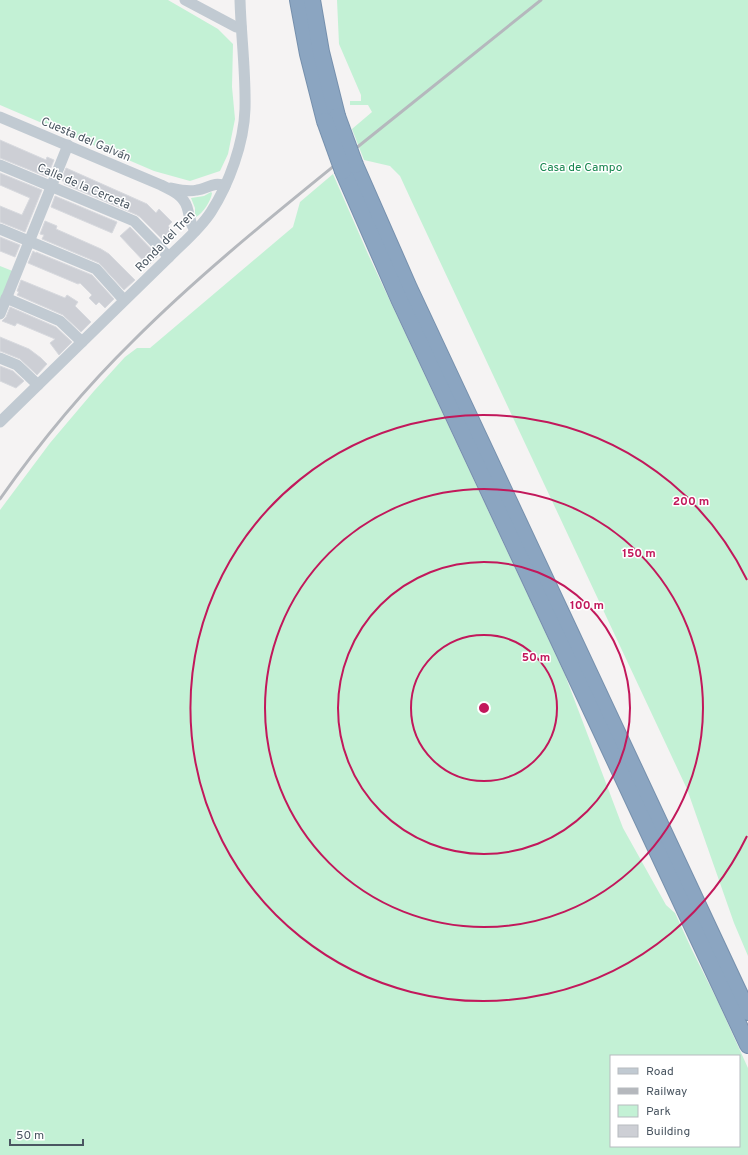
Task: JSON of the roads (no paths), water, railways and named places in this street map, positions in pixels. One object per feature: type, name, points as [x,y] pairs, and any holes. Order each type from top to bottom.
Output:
[{"type":"highway","points":[[298,0],[308,54],[349,168],[399,299],[748,1045]]},
{"type":"highway","points":[[312,0],[331,119]]},
{"type":"highway","points":[[349,168],[413,295],[748,1012]]},
{"type":"street","points":[[185,0],[236,27],[241,27]]},
{"type":"street","name":"Ronda del Tren","points":[[0,422],[195,231],[211,212],[225,186],[238,152],[245,110],[240,0]]},
{"type":"street","name":"Cuesta del Galván","points":[[0,116],[161,185],[176,193],[185,202],[195,231]]},
{"type":"street","points":[[0,314],[68,146]]},
{"type":"street","name":"Calle de la Cerceta","points":[[0,165],[134,221],[169,256]]},
{"type":"street","name":"Cuesta del Galván","points":[[161,185],[189,191],[202,189],[215,184],[225,186]]},
{"type":"street","points":[[0,229],[96,270],[124,300]]},
{"type":"street","points":[[6,298],[60,321],[82,342]]},
{"type":"street","points":[[0,358],[17,365],[38,385]]},
{"type":"railway","points":[[0,499],[63,416],[159,315],[239,244],[294,198],[541,0]]},
{"type":"park label","name":"Casa de Campo","points":[[581,167]]}]
